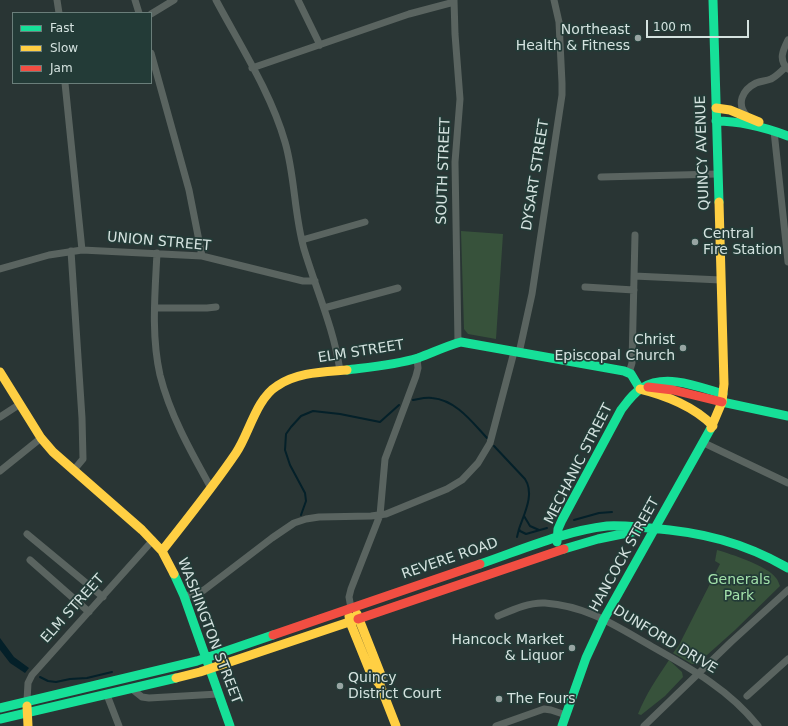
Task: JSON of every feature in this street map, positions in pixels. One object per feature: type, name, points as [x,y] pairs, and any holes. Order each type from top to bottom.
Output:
[{"type":"main road","name":"QUINCY AVENUE","points":[[713,0],[721,280],[722,398]]},
{"type":"main road","points":[[716,108],[728,109],[747,116],[774,131]]},
{"type":"main road","points":[[716,121],[738,121],[788,136]]},
{"type":"main road","name":"ELM STREET","points":[[162,551],[211,488],[242,443],[262,400],[276,386],[295,377],[374,367],[416,358],[458,342],[629,373]]},
{"type":"main road","name":"WASHINGTON STREET","points":[[0,372],[41,438],[53,452],[153,540],[162,551],[169,562],[184,596],[230,726]]},
{"type":"main road","points":[[629,373],[640,389],[665,397],[701,416],[713,426]]},
{"type":"main road","points":[[640,389],[648,387],[668,389],[722,398],[746,408],[768,410],[788,416]]},
{"type":"main road","name":"MECHANIC STREET","points":[[524,563],[539,553],[554,547],[557,543],[558,529],[562,520],[621,410],[631,396],[640,389]]},
{"type":"main road","name":"HANCOCK STREET","points":[[562,726],[584,663],[604,619],[704,443],[713,426],[722,398]]},
{"type":"main road","name":"REVERE ROAD","points":[[0,708],[176,667],[558,538],[608,526],[629,526],[692,531],[729,540],[765,554],[788,568]]},
{"type":"main road","name":"REVERE ROAD","points":[[0,719],[107,695],[210,669],[538,558],[598,539],[655,528]]},
{"type":"main road","points":[[351,608],[360,619],[378,666],[381,675],[380,686]]},
{"type":"main road","points":[[351,608],[349,615],[350,622],[371,674],[380,686],[396,726]]},
{"type":"main road","points":[[27,701],[28,726]]},
{"type":"street","points":[[57,0],[59,12]]},
{"type":"street","points":[[135,0],[140,12]]},
{"type":"street","points":[[152,13],[174,0]]},
{"type":"street","points":[[216,0],[271,106],[284,141],[288,156],[302,240],[324,308],[337,354],[340,371]]},
{"type":"street","points":[[298,0],[320,45]]},
{"type":"street","name":"DYSART STREET","points":[[184,596],[196,594],[204,590],[294,523],[319,517],[380,515],[394,511],[452,487],[478,464],[488,448],[532,294],[562,95],[559,22],[554,0]]},
{"type":"street","points":[[252,68],[409,14],[454,1]]},
{"type":"street","name":"SOUTH STREET","points":[[454,1],[460,99],[455,162],[458,342]]},
{"type":"street","points":[[747,116],[741,103],[744,93],[751,86],[772,78],[787,68],[783,62],[782,56],[788,40]]},
{"type":"street","points":[[152,57],[189,190],[202,256]]},
{"type":"street","points":[[65,84],[82,250]]},
{"type":"street","points":[[774,131],[786,230],[788,262]]},
{"type":"street","points":[[601,177],[718,174]]},
{"type":"street","points":[[302,240],[365,222]]},
{"type":"street","points":[[629,373],[632,363],[635,235]]},
{"type":"street","name":"UNION STREET","points":[[0,269],[49,255],[82,250],[202,256],[303,281],[315,281]]},
{"type":"street","points":[[71,252],[82,418],[83,459],[73,471]]},
{"type":"street","points":[[157,253],[154,308],[155,336],[160,374],[174,414],[186,442],[211,488]]},
{"type":"street","points":[[634,276],[721,280]]},
{"type":"street","points":[[585,287],[634,290]]},
{"type":"street","points":[[324,308],[398,288]]},
{"type":"street","points":[[154,308],[216,307]]},
{"type":"street","points":[[351,608],[350,589],[380,515],[385,458],[416,376],[418,364],[416,358]]},
{"type":"street","points":[[0,417],[20,404]]},
{"type":"street","points":[[0,471],[41,438]]},
{"type":"street","points":[[704,443],[788,483]]},
{"type":"street","points":[[28,534],[102,597]]},
{"type":"street","name":"ELM STREET","points":[[27,701],[28,683],[32,675],[153,540]]},
{"type":"street","points":[[30,560],[89,612]]},
{"type":"street","points":[[644,726],[788,590]]},
{"type":"street","name":"DUNFORD DRIVE","points":[[498,616],[517,609],[543,603],[579,610],[604,619],[699,673],[737,702],[758,726]]},
{"type":"street","points":[[747,696],[788,659]]},
{"type":"street","points":[[132,689],[142,696],[149,698],[218,694]]},
{"type":"street","points":[[107,695],[119,726]]},
{"type":"street","points":[[496,726],[544,709],[566,715]]},
{"type":"green space","points":[[461,231],[503,234],[496,339],[468,334],[464,329]]},
{"type":"green space","name":"Generals Park","points":[[717,550],[749,561],[765,569],[776,578],[780,586],[735,630],[697,664],[692,664],[673,653],[679,645],[720,564],[715,561]]},
{"type":"green space","points":[[669,660],[682,672],[683,677],[665,696],[641,715],[638,714],[648,693]]},
{"type":"water","points":[[0,638],[14,657],[29,668],[25,673],[10,663],[0,650]]},
{"type":"waterway","points":[[413,400],[430,398],[449,403],[463,413],[487,438]]},
{"type":"waterway","points":[[301,515],[306,501],[305,493],[290,465],[285,450],[286,434],[291,427],[301,416],[313,411],[340,414],[380,422],[399,405]]},
{"type":"waterway","points":[[494,446],[525,479],[528,485],[528,504],[519,529],[520,531],[526,534],[547,528]]},
{"type":"waterway","points":[[574,520],[599,513],[612,512]]},
{"type":"waterway","points":[[524,516],[530,526],[539,530]]},
{"type":"waterway","points":[[517,537],[519,529]]},
{"type":"waterway","points":[[40,677],[48,681],[56,682],[87,678],[112,672]]},
{"type":"traffic: fast","points":[[713,0],[719,202]]},
{"type":"traffic: fast","points":[[716,121],[752,125],[788,136]]},
{"type":"traffic: fast","points":[[347,370],[383,366],[418,358],[461,342],[624,371],[631,374],[640,389]]},
{"type":"traffic: fast","points":[[557,542],[558,529],[562,520],[621,410],[636,392],[651,384],[672,381],[693,385],[723,394]]},
{"type":"traffic: fast","points":[[722,402],[788,416]]},
{"type":"traffic: fast","points":[[562,726],[586,658],[604,619],[711,428]]},
{"type":"traffic: fast","points":[[480,564],[575,532],[591,528],[618,526],[687,532],[721,540],[755,551],[788,568]]},
{"type":"traffic: fast","points":[[564,549],[598,539],[637,531]]},
{"type":"traffic: fast","points":[[174,574],[184,596],[230,726]]},
{"type":"traffic: fast","points":[[0,708],[197,661],[273,635]]},
{"type":"traffic: fast","points":[[0,719],[176,678]]},
{"type":"traffic: slow","points":[[716,108],[730,110],[759,122]]},
{"type":"traffic: slow","points":[[711,428],[722,402],[724,384],[719,202]]},
{"type":"traffic: slow","points":[[162,551],[209,491],[236,453],[258,408],[270,392],[285,381],[302,375],[347,370]]},
{"type":"traffic: slow","points":[[0,372],[41,438],[53,452],[142,530],[162,551],[174,574]]},
{"type":"traffic: slow","points":[[640,389],[669,398],[689,408],[698,413],[713,426]]},
{"type":"traffic: slow","points":[[357,614],[381,675],[380,685]]},
{"type":"traffic: slow","points":[[349,616],[371,674],[380,685],[396,726]]},
{"type":"traffic: slow","points":[[176,678],[200,672],[358,619]]},
{"type":"traffic: slow","points":[[27,706],[28,726]]},
{"type":"traffic: jam","points":[[648,387],[673,390],[722,402]]},
{"type":"traffic: jam","points":[[358,619],[564,549]]},
{"type":"traffic: jam","points":[[273,635],[480,564]]},
{"type":"place","name":"Northeast Health & Fitness","points":[[638,38]]},
{"type":"place","name":"Central Fire Station","points":[[695,242]]},
{"type":"place","name":"Christ Episcopal Church","points":[[683,348]]},
{"type":"place","name":"Hancock Market & Liquor","points":[[572,648]]},
{"type":"place","name":"Quincy District Court","points":[[340,686]]},
{"type":"place","name":"The Fours","points":[[499,699]]}]
